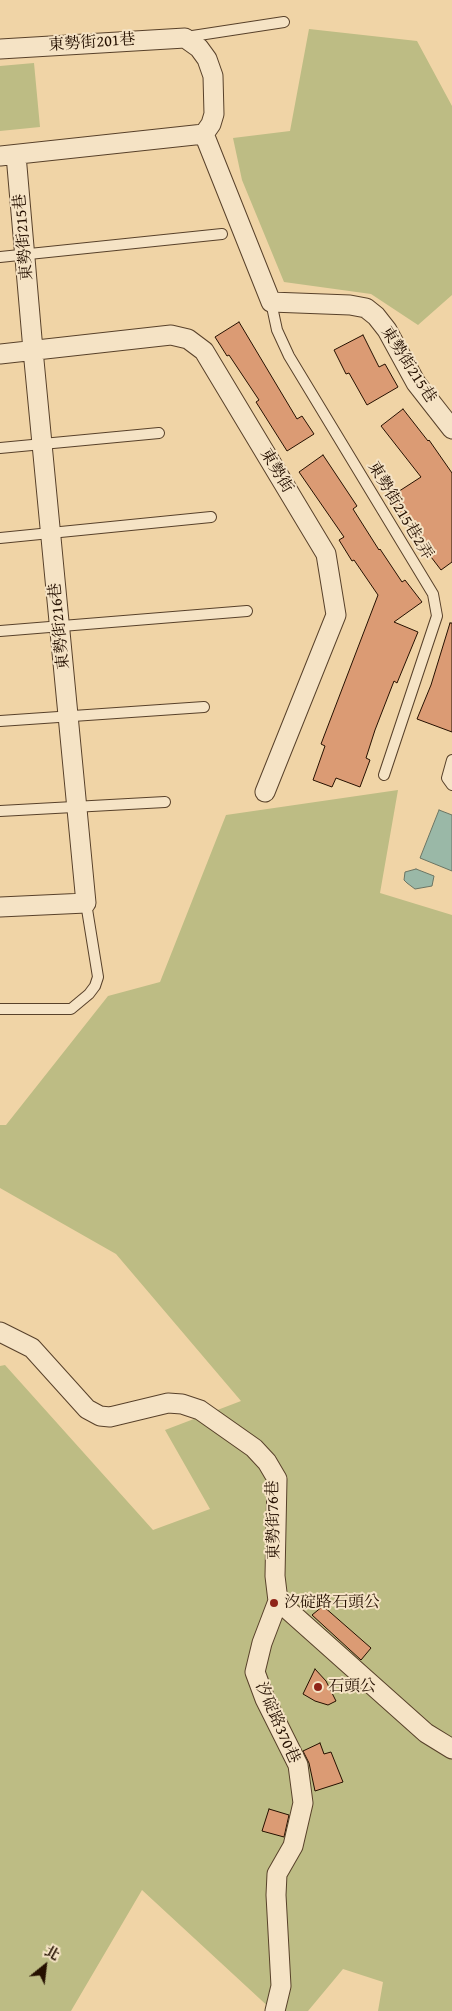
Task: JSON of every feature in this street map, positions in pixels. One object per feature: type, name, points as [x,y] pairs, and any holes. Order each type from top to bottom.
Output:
[{"type":"street","name":"東勢街201巷","points":[[0,49],[185,38]]},
{"type":"street","points":[[8,156],[204,134],[211,124],[214,114],[213,76],[207,59],[199,48],[185,38]]},
{"type":"street","points":[[204,134],[271,302]]},
{"type":"street","name":"東勢街215巷","points":[[8,156],[25,255],[33,350]]},
{"type":"street","name":"東勢街215巷","points":[[271,302],[350,305],[366,308],[376,316],[387,330],[416,383],[452,429]]},
{"type":"street","name":"東勢街","points":[[0,354],[171,336],[188,339],[204,351],[326,554],[336,615],[265,792]]},
{"type":"street","name":"東勢街216巷","points":[[33,350],[86,903]]},
{"type":"street","points":[[0,907],[86,903]]},
{"type":"street","name":"東勢街76巷","points":[[0,1332],[32,1348],[87,1410],[100,1416],[110,1417],[168,1402],[182,1404],[200,1410],[254,1448],[267,1462],[277,1479],[275,1576],[278,1601]]},
{"type":"street","points":[[278,1601],[426,1734],[452,1749]]},
{"type":"street","name":"汐碇路370巷","points":[[275,2011],[281,1986],[276,1895],[277,1874],[293,1846],[303,1803],[298,1764],[265,1699],[255,1672],[262,1643],[278,1601]]},
{"type":"lane","points":[[185,38],[284,22]]},
{"type":"lane","points":[[0,257],[222,234]]},
{"type":"lane","name":"東勢街215巷2弄","points":[[271,302],[277,330],[289,356],[433,594],[437,616],[384,775]]},
{"type":"lane","points":[[0,448],[159,433]]},
{"type":"lane","points":[[0,538],[211,517]]},
{"type":"lane","points":[[0,631],[247,611]]},
{"type":"lane","points":[[0,721],[204,706]]},
{"type":"lane","points":[[452,760],[447,778],[452,785]]},
{"type":"lane","points":[[0,811],[165,802]]},
{"type":"lane","points":[[0,1009],[70,1009],[89,994],[95,986],[98,977],[86,903]]},
{"type":"shaded area","points":[[309,29],[417,41],[452,106],[452,295],[418,325],[371,294],[284,282],[242,180],[233,138],[290,131]]},
{"type":"shaded area","points":[[34,63],[40,127],[0,131],[0,66]]},
{"type":"shaded area","points":[[398,790],[380,893],[452,915],[452,2011],[378,2011],[383,1982],[343,1969],[308,2011],[273,2011],[142,1890],[71,2011],[0,2011],[0,1366],[5,1365],[153,1530],[210,1509],[165,1430],[241,1401],[116,1254],[0,1188],[0,1125],[6,1125],[108,996],[160,982],[226,815]]},
{"type":"shaded area","points":[[439,810],[452,815],[452,871],[420,858]]},
{"type":"shaded area","points":[[416,869],[434,876],[432,886],[415,889],[404,880],[405,872]]},
{"type":"building","points":[[239,322],[297,419],[302,416],[314,434],[287,451],[256,402],[259,400],[215,337]]},
{"type":"building","points":[[363,335],[379,367],[385,364],[398,387],[367,405],[349,373],[346,374],[334,350]]},
{"type":"building","points":[[403,409],[429,440],[452,473],[452,562],[441,570],[418,540],[390,497],[421,477],[381,426]]},
{"type":"building","points":[[323,455],[357,506],[353,509],[379,550],[402,582],[405,580],[422,602],[394,622],[418,632],[397,683],[394,681],[375,730],[366,758],[370,760],[360,787],[336,778],[332,787],[313,780],[325,746],[321,744],[378,595],[354,560],[352,561],[339,540],[344,537],[299,472]]},
{"type":"building","points":[[450,623],[452,623],[452,732],[417,719],[431,685]]},
{"type":"building","points":[[323,1606],[371,1648],[361,1660],[312,1615]]},
{"type":"building","name":"石頭公","points":[[315,1669],[326,1681],[336,1701],[328,1705],[315,1701],[303,1694]]},
{"type":"building","points":[[320,1743],[324,1754],[331,1752],[343,1782],[315,1791],[309,1763],[303,1751]]},
{"type":"building","points":[[269,1809],[289,1815],[284,1837],[262,1831]]},
{"type":"place","name":"汐碇路石頭公","points":[[274,1603]]},
{"type":"place","name":"石頭公","points":[[318,1687]]}]
